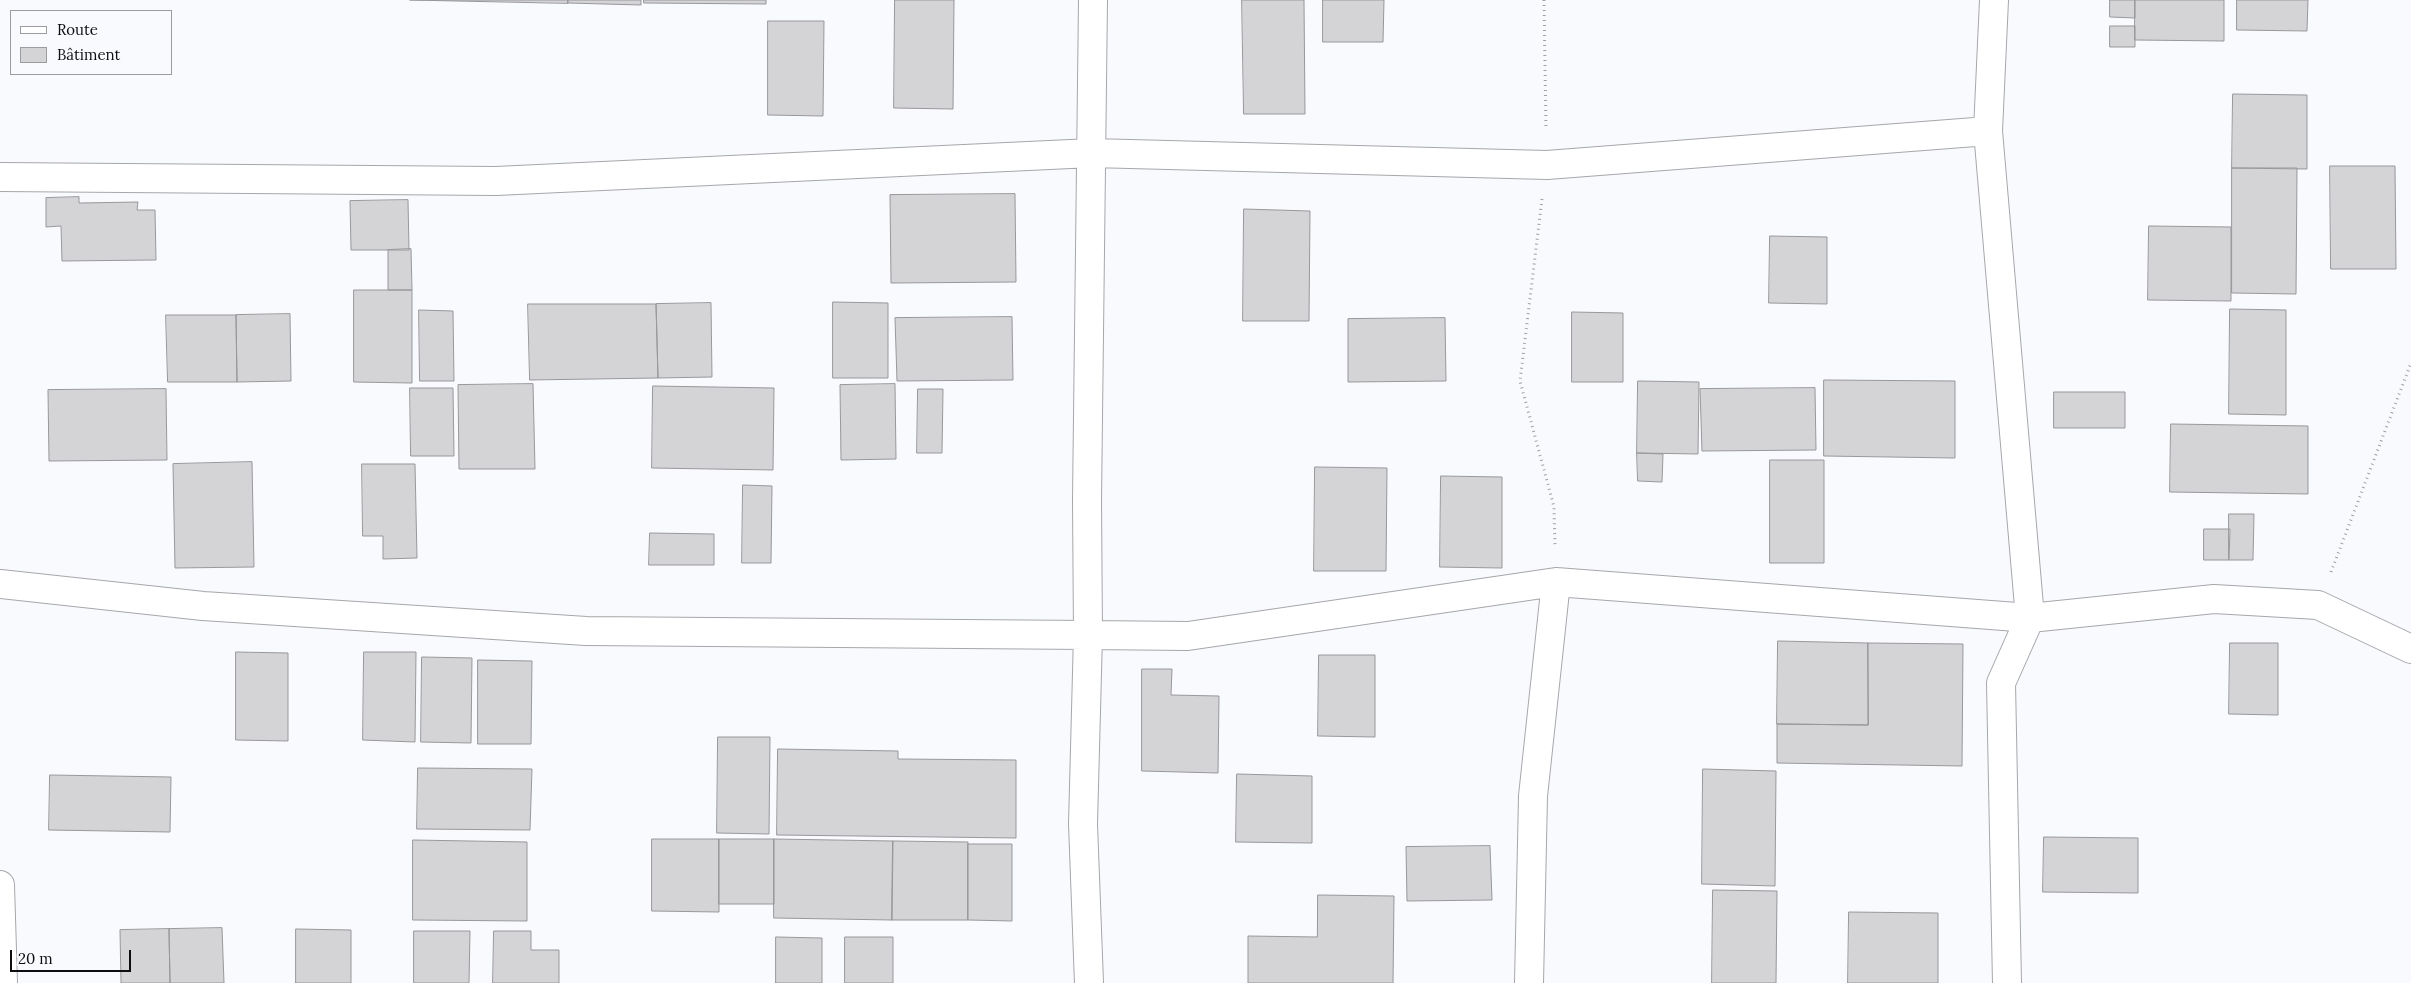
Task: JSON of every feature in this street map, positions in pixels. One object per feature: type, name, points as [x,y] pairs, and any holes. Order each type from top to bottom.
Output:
[{"type":"street","points":[[1089,983],[1083,824],[1088,635],[1093,0]]},
{"type":"street","points":[[1994,0],[1988,131],[2030,618],[2001,683],[2007,983]]},
{"type":"street","points":[[0,177],[496,181],[1092,153],[1547,165],[1988,131]]},
{"type":"street","points":[[1529,983],[1533,796],[1556,582]]},
{"type":"street","points":[[0,584],[203,606],[586,631],[1188,636],[1556,582],[2030,618],[2214,599],[2318,605],[2411,649]]},
{"type":"street","points":[[0,885],[3,983]]},
{"type":"path","points":[[1544,0],[1547,165],[1520,381],[1554,507],[1556,582]]},
{"type":"path","points":[[2318,605],[2411,363]]},
{"type":"building","points":[[410,0],[568,0],[568,3]]},
{"type":"building","points":[[568,0],[641,0],[641,5],[568,3]]},
{"type":"building","points":[[644,0],[766,0],[766,4],[644,3]]},
{"type":"building","points":[[895,0],[954,0],[953,109],[894,108]]},
{"type":"building","points":[[1242,0],[1304,0],[1305,114],[1244,114]]},
{"type":"building","points":[[1323,0],[1384,0],[1383,42],[1323,42]]},
{"type":"building","points":[[2110,0],[2135,0],[2135,18],[2110,17]]},
{"type":"building","points":[[2135,0],[2224,0],[2224,41],[2135,40]]},
{"type":"building","points":[[2237,0],[2308,0],[2307,31],[2237,30]]},
{"type":"building","points":[[768,21],[824,21],[823,116],[768,115]]},
{"type":"building","points":[[2110,26],[2135,26],[2135,47],[2110,47]]},
{"type":"building","points":[[2233,94],[2307,95],[2307,169],[2232,168]]},
{"type":"building","points":[[2330,166],[2395,166],[2396,269],[2331,269]]},
{"type":"building","points":[[2232,168],[2297,168],[2296,294],[2232,293]]},
{"type":"building","points":[[1015,194],[1016,282],[891,283],[890,195]]},
{"type":"building","points":[[79,197],[79,203],[138,202],[137,210],[155,210],[156,260],[62,261],[61,226],[46,227],[46,198]]},
{"type":"building","points":[[408,200],[409,250],[351,250],[350,201]]},
{"type":"building","points":[[1244,209],[1310,211],[1309,321],[1243,321]]},
{"type":"building","points":[[2149,226],[2231,227],[2231,301],[2148,300]]},
{"type":"building","points":[[1770,236],[1827,237],[1827,304],[1769,303]]},
{"type":"building","points":[[411,249],[412,290],[388,290],[388,250]]},
{"type":"building","points":[[354,290],[412,290],[412,383],[354,382]]},
{"type":"building","points":[[833,302],[888,303],[888,378],[833,378]]},
{"type":"building","points":[[711,303],[712,377],[658,378],[656,304]]},
{"type":"building","points":[[528,304],[656,304],[658,378],[530,380]]},
{"type":"building","points":[[2230,309],[2286,310],[2286,415],[2229,414]]},
{"type":"building","points":[[419,310],[453,311],[454,381],[420,381]]},
{"type":"building","points":[[1572,312],[1623,313],[1623,382],[1572,382]]},
{"type":"building","points":[[290,314],[291,381],[237,382],[236,315]]},
{"type":"building","points":[[166,315],[236,315],[237,382],[168,382]]},
{"type":"building","points":[[1012,317],[1013,380],[897,381],[895,318]]},
{"type":"building","points":[[1445,318],[1446,381],[1348,382],[1348,319]]},
{"type":"building","points":[[1824,380],[1955,381],[1955,458],[1824,456]]},
{"type":"building","points":[[1638,381],[1699,382],[1698,454],[1637,453]]},
{"type":"building","points":[[533,384],[535,469],[459,469],[458,385]]},
{"type":"building","points":[[895,384],[896,459],[841,460],[840,385]]},
{"type":"building","points":[[653,386],[774,388],[773,470],[652,468]]},
{"type":"building","points":[[410,388],[453,388],[454,456],[411,456]]},
{"type":"building","points":[[1815,388],[1816,450],[1702,451],[1700,389]]},
{"type":"building","points":[[166,389],[167,460],[49,461],[48,390]]},
{"type":"building","points":[[918,389],[943,389],[942,453],[917,453]]},
{"type":"building","points":[[2054,392],[2125,392],[2125,428],[2054,428]]},
{"type":"building","points":[[2171,424],[2308,426],[2308,494],[2170,492]]},
{"type":"building","points":[[1637,453],[1663,454],[1662,482],[1638,481]]},
{"type":"building","points":[[1770,460],[1824,460],[1824,563],[1770,563]]},
{"type":"building","points":[[252,462],[254,567],[175,568],[173,464]]},
{"type":"building","points":[[362,464],[415,464],[417,558],[383,559],[383,536],[363,536]]},
{"type":"building","points":[[1315,467],[1387,468],[1386,571],[1314,571]]},
{"type":"building","points":[[1441,476],[1502,477],[1502,568],[1440,567]]},
{"type":"building","points":[[743,485],[772,486],[771,563],[742,563]]},
{"type":"building","points":[[2229,514],[2254,514],[2253,560],[2229,560]]},
{"type":"building","points":[[2204,529],[2230,529],[2229,560],[2204,560]]},
{"type":"building","points":[[650,533],[714,534],[714,565],[649,565]]},
{"type":"building","points":[[1778,641],[1868,643],[1868,725],[1777,724]]},
{"type":"building","points":[[1868,643],[1963,644],[1962,766],[1777,763],[1777,724],[1868,725]]},
{"type":"building","points":[[2230,643],[2278,643],[2278,715],[2229,714]]},
{"type":"building","points":[[236,652],[288,653],[288,741],[236,740]]},
{"type":"building","points":[[364,652],[416,652],[415,742],[363,740]]},
{"type":"building","points":[[1319,655],[1375,655],[1375,737],[1318,736]]},
{"type":"building","points":[[422,657],[472,658],[471,743],[421,742]]},
{"type":"building","points":[[478,660],[532,661],[531,744],[478,744]]},
{"type":"building","points":[[1142,669],[1172,669],[1171,695],[1219,696],[1218,773],[1142,771]]},
{"type":"building","points":[[718,737],[770,737],[769,834],[717,833]]},
{"type":"building","points":[[778,749],[898,751],[898,759],[1016,760],[1016,838],[777,835]]},
{"type":"building","points":[[418,768],[532,769],[530,830],[417,829]]},
{"type":"building","points":[[1703,769],[1776,771],[1775,886],[1702,884]]},
{"type":"building","points":[[1237,774],[1312,776],[1312,843],[1236,842]]},
{"type":"building","points":[[50,775],[171,777],[170,832],[49,830]]},
{"type":"building","points":[[2044,837],[2138,838],[2138,893],[2043,892]]},
{"type":"building","points":[[652,839],[719,839],[719,912],[652,911]]},
{"type":"building","points":[[719,839],[774,839],[774,904],[719,904]]},
{"type":"building","points":[[774,839],[893,841],[892,920],[774,918]]},
{"type":"building","points":[[413,840],[527,842],[527,921],[413,920]]},
{"type":"building","points":[[893,841],[968,842],[968,920],[892,920]]},
{"type":"building","points":[[968,844],[1012,844],[1012,921],[968,920]]},
{"type":"building","points":[[1490,846],[1492,900],[1407,901],[1406,847]]},
{"type":"building","points":[[1713,890],[1777,891],[1776,983],[1712,983]]},
{"type":"building","points":[[1318,895],[1394,896],[1393,983],[1248,983],[1248,936],[1317,937]]},
{"type":"building","points":[[1849,912],[1938,913],[1938,983],[1848,983]]},
{"type":"building","points":[[222,928],[224,983],[170,983],[169,929]]},
{"type":"building","points":[[169,929],[170,983],[121,983],[120,930]]},
{"type":"building","points":[[296,929],[351,930],[351,983],[296,983]]},
{"type":"building","points":[[414,931],[470,931],[469,983],[414,983]]},
{"type":"building","points":[[494,931],[531,931],[531,950],[559,950],[559,983],[493,983]]},
{"type":"building","points":[[776,937],[822,938],[822,983],[776,983]]},
{"type":"building","points":[[845,937],[893,937],[893,983],[845,983]]}]
